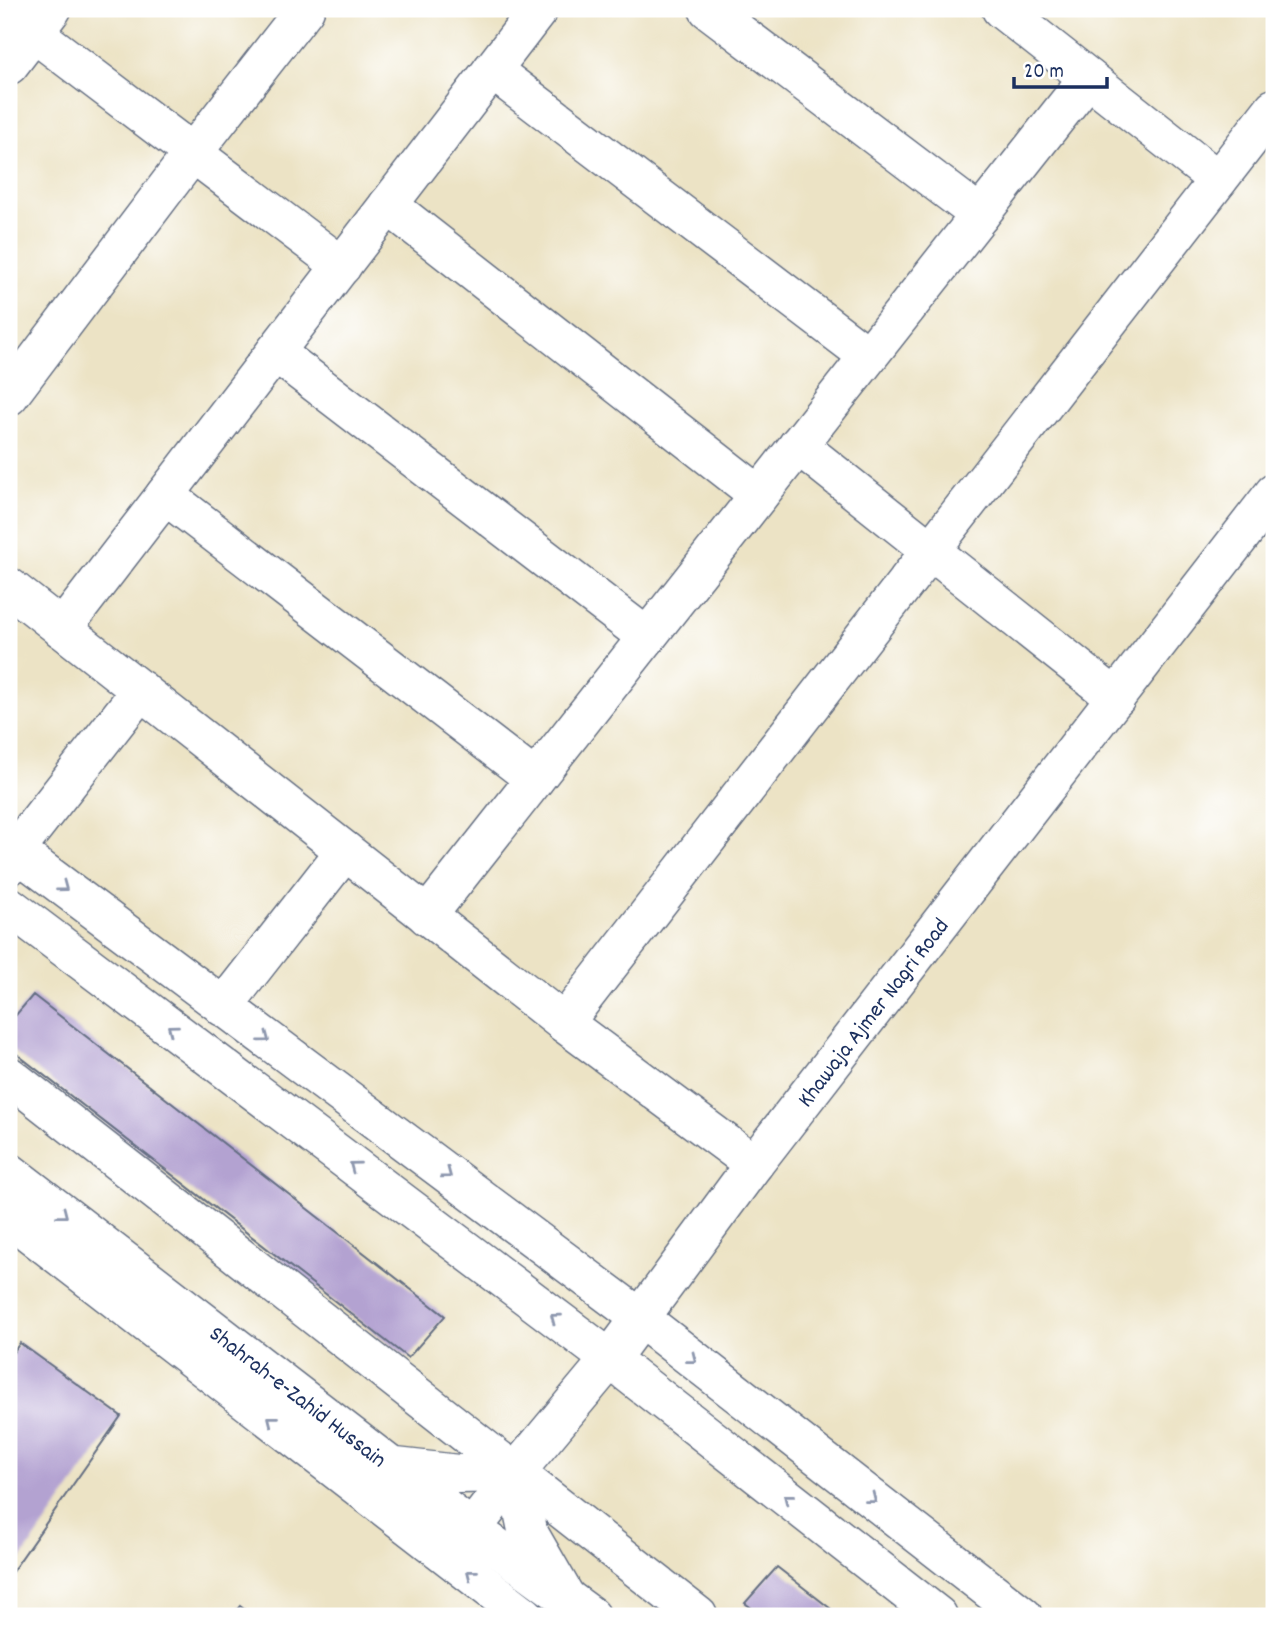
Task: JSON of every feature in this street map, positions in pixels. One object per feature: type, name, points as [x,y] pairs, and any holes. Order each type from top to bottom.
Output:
[{"type":"street","points":[[9,396],[191,154],[305,9]]},
{"type":"street","points":[[62,629],[539,9]]},
{"type":"street","points":[[708,9],[980,215]]},
{"type":"street","points":[[1001,9],[1218,180]]},
{"type":"street","points":[[9,65],[32,19],[191,154],[342,265]]},
{"type":"street","points":[[492,69],[868,356]]},
{"type":"street","points":[[427,916],[1088,78]]},
{"type":"street","points":[[564,1023],[1274,108]]},
{"type":"street","points":[[388,205],[759,495]]},
{"type":"street","points":[[275,352],[647,636]]},
{"type":"street","points":[[799,445],[1116,698]]},
{"type":"street","name":"Khawaja Ajmer Nagri Road","points":[[471,1529],[610,1359],[754,1164],[1274,493]]},
{"type":"street","points":[[165,495],[535,779]]},
{"type":"street","points":[[9,587],[564,1023],[754,1164]]},
{"type":"street","points":[[141,690],[11,854],[223,1007],[639,1317],[1023,1616]]},
{"type":"street","points":[[223,1007],[345,851]]},
{"type":"street","points":[[9,906],[610,1359],[938,1616]]},
{"type":"street","points":[[9,1076],[698,1616]]},
{"type":"street","name":"Shahrah-e-Zahid Hussain","points":[[9,1172],[578,1610]]},
{"type":"street","name":"Shahrah-e-Zahid Hussain","points":[[9,1217],[525,1616]]},
{"type":"street","points":[[317,1454],[390,1467],[458,1474],[515,1472]]},
{"type":"street","points":[[515,1472],[527,1530],[578,1610]]},
{"type":"building","points":[[33,995],[445,1316],[408,1358],[9,1048],[9,1023]]},
{"type":"building","points":[[20,1343],[121,1416],[9,1576],[9,1358]]},
{"type":"building","points":[[777,1567],[840,1616],[762,1616],[745,1603]]},
{"type":"building","points":[[240,1606],[253,1616],[232,1616]]}]
